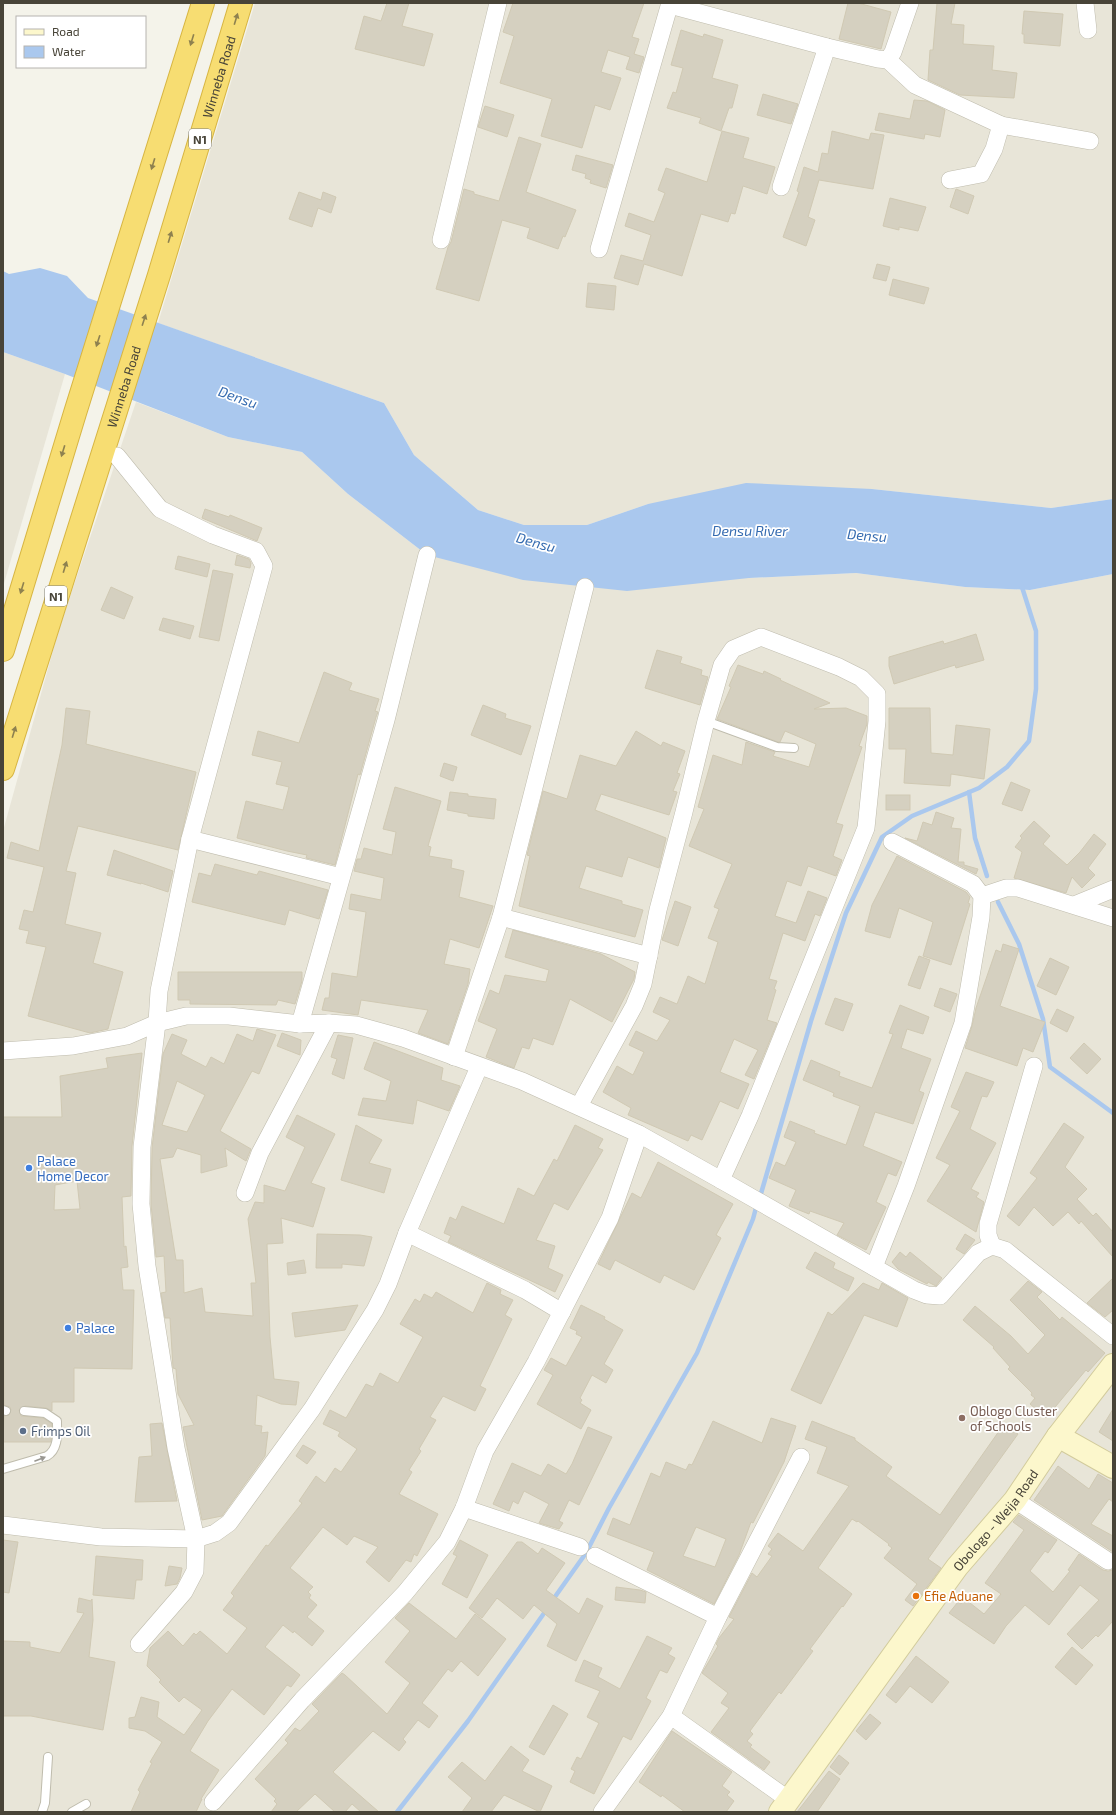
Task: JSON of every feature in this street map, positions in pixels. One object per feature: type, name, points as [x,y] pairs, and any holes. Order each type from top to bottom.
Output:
[{"type":"highway","points":[[3,650],[75,413],[203,3]]},
{"type":"highway","name":"Winneba Road","points":[[3,769],[110,424],[159,275],[241,3]]},
{"type":"street","points":[[441,240],[498,3]]},
{"type":"street","points":[[888,60],[893,52],[910,3]]},
{"type":"street","points":[[1085,3],[1088,30]]},
{"type":"street","points":[[599,249],[670,4],[827,47],[878,60],[888,60],[915,85],[1002,125],[1090,141]]},
{"type":"street","points":[[781,187],[827,47]]},
{"type":"street","points":[[950,180],[981,174],[994,149],[1002,125]]},
{"type":"street","points":[[117,456],[160,509],[213,535],[256,551],[264,566],[190,839],[159,990],[157,1023],[142,1147],[141,1204],[147,1266],[176,1448],[196,1539],[195,1571],[184,1592],[140,1644]]},
{"type":"street","points":[[300,1024],[386,720],[427,555]]},
{"type":"street","points":[[454,1057],[501,917],[585,587]]},
{"type":"street","points":[[579,1106],[634,1006],[643,984],[658,910],[706,721],[722,665],[733,649],[760,637],[839,667],[861,678],[877,694],[877,721],[866,828],[776,1055],[721,1180]]},
{"type":"street","points":[[190,839],[341,877]]},
{"type":"street","points":[[874,1267],[906,1186],[963,1023],[968,989],[979,937],[982,896],[973,884],[892,842]]},
{"type":"street","points":[[982,896],[1006,888],[1018,888],[1113,918]]},
{"type":"street","points":[[1074,905],[1113,889]]},
{"type":"street","points":[[501,917],[649,956]]},
{"type":"street","points":[[3,1051],[81,1045],[128,1036],[157,1023],[186,1016],[229,1016],[300,1024],[328,1023],[356,1025],[403,1038],[479,1067],[522,1081],[639,1134],[914,1290],[927,1295],[940,1296],[978,1253],[992,1246],[1005,1250],[1113,1336]]},
{"type":"street","points":[[245,1193],[264,1146],[328,1023]]},
{"type":"street","points":[[992,1246],[988,1235],[988,1224],[1034,1066]]},
{"type":"street","points":[[3,1525],[101,1537],[196,1539],[215,1533],[229,1523],[312,1409],[374,1310],[388,1284],[407,1233],[479,1067]]},
{"type":"street","points":[[213,1802],[302,1700],[405,1593],[447,1542],[464,1508],[484,1451],[536,1362],[610,1218],[639,1134]]},
{"type":"street","points":[[407,1233],[525,1290],[562,1312]]},
{"type":"street","name":"Obologo - Weija Road","points":[[784,1806],[957,1567],[1015,1500],[1058,1436],[1113,1365]]},
{"type":"street","points":[[1058,1436],[1113,1467]]},
{"type":"street","points":[[602,1812],[671,1716],[718,1617],[801,1457]]},
{"type":"street","points":[[1015,1500],[1108,1561]]},
{"type":"street","points":[[464,1508],[580,1547]]},
{"type":"street","points":[[595,1556],[718,1617]]},
{"type":"street","points":[[671,1716],[784,1806]]},
{"type":"lane","points":[[706,721],[777,747],[794,748]]},
{"type":"lane","points":[[3,1469],[39,1460],[47,1456],[52,1453],[57,1441],[57,1421],[45,1413],[24,1411]]},
{"type":"lane","points":[[42,1812],[45,1803],[48,1757]]},
{"type":"lane","points":[[72,1812],[86,1804]]},
{"type":"shaded area","points":[[255,3],[1113,3],[1113,499],[1051,508],[872,489],[648,504],[587,525],[524,525],[478,510],[414,455],[384,403],[158,323]]},
{"type":"shaded area","points":[[3,352],[65,374],[3,587]]},
{"type":"shaded area","points":[[136,402],[228,437],[302,452],[348,494],[427,555],[749,578],[856,573],[965,587],[1030,590],[1113,574],[1113,1812],[3,1812],[3,831],[59,629]]},
{"type":"water","name":"Densu River","points":[[40,268],[67,276],[88,298],[384,403],[414,455],[478,510],[524,525],[587,525],[648,504],[746,483],[872,489],[1051,508],[1113,499],[1113,574],[1030,590],[965,587],[856,573],[749,578],[627,591],[523,580],[427,555],[348,494],[302,452],[228,437],[65,374],[3,352],[3,271],[9,274]]},
{"type":"building","points":[[387,3],[409,3],[402,26],[433,34],[424,66],[355,49],[364,16],[381,21]]},
{"type":"building","points":[[513,3],[644,3],[632,37],[639,39],[634,54],[644,57],[639,73],[626,69],[630,57],[608,50],[601,72],[621,78],[610,110],[595,105],[582,148],[541,136],[552,99],[500,83],[514,36],[503,32]]},
{"type":"building","points":[[848,3],[858,3],[891,12],[881,49],[839,39]]},
{"type":"building","points":[[937,3],[955,3],[951,24],[964,25],[963,44],[994,46],[992,70],[1017,73],[1014,98],[960,95],[928,80],[930,50],[933,50]]},
{"type":"building","points":[[1024,11],[1063,14],[1060,46],[1024,43],[1024,34],[1022,34]]},
{"type":"building","points":[[681,30],[703,37],[704,34],[723,40],[712,78],[738,85],[732,108],[729,108],[721,131],[699,123],[701,118],[667,108],[673,92],[676,93],[683,68],[671,65]]},
{"type":"building","points":[[763,94],[798,104],[791,124],[757,115]]},
{"type":"building","points":[[914,100],[927,101],[945,110],[940,137],[925,134],[924,139],[875,130],[879,113],[910,119]]},
{"type":"building","points":[[485,106],[514,115],[507,137],[478,127]]},
{"type":"building","points":[[722,131],[749,138],[743,158],[775,167],[767,194],[743,186],[735,214],[731,213],[728,222],[701,214],[682,276],[644,264],[638,285],[614,278],[621,255],[643,261],[651,235],[625,226],[629,213],[654,222],[665,193],[658,190],[666,168],[707,182]]},
{"type":"building","points":[[832,131],[869,140],[871,133],[884,135],[873,189],[819,180],[808,217],[815,220],[806,246],[783,237],[799,192],[797,191],[804,167],[818,172],[822,153],[828,154]]},
{"type":"building","points":[[519,137],[541,144],[526,192],[576,210],[565,237],[563,236],[558,249],[527,238],[530,228],[502,220],[479,301],[436,289],[448,247],[451,242],[464,189],[474,192],[474,194],[499,201]]},
{"type":"building","points":[[576,155],[613,165],[606,188],[590,183],[591,180],[585,178],[586,174],[572,170]]},
{"type":"building","points":[[956,189],[974,196],[968,214],[950,207]]},
{"type":"building","points":[[299,192],[321,200],[323,192],[336,197],[331,213],[318,208],[312,227],[289,219]]},
{"type":"building","points":[[890,198],[926,207],[918,231],[899,227],[899,230],[883,226]]},
{"type":"building","points":[[877,264],[890,267],[886,281],[873,278]]},
{"type":"building","points":[[893,279],[929,288],[924,304],[889,295]]},
{"type":"building","points":[[588,283],[616,286],[614,310],[586,307]]},
{"type":"building","points":[[205,509],[229,517],[230,515],[262,528],[257,541],[202,518]]},
{"type":"building","points":[[237,555],[249,559],[251,563],[250,568],[235,565]]},
{"type":"building","points":[[178,556],[210,564],[207,577],[175,569]]},
{"type":"building","points":[[213,570],[233,574],[219,641],[199,637]]},
{"type":"building","points":[[111,587],[133,597],[124,619],[101,610]]},
{"type":"building","points":[[163,618],[194,626],[190,639],[159,630]]},
{"type":"building","points":[[976,634],[984,660],[956,668],[955,665],[894,684],[889,666],[889,657],[943,641],[944,644]]},
{"type":"building","points":[[657,650],[682,657],[680,663],[702,670],[701,675],[708,677],[700,705],[645,688]]},
{"type":"building","points":[[738,665],[763,674],[764,671],[830,703],[814,709],[846,708],[867,716],[867,724],[859,746],[862,747],[836,823],[843,825],[833,856],[842,860],[836,876],[808,866],[801,886],[787,881],[775,916],[796,923],[808,891],[827,898],[820,916],[815,914],[805,941],[783,933],[769,979],[777,981],[774,989],[776,990],[767,1020],[777,1023],[754,1079],[745,1075],[758,1050],[734,1039],[720,1072],[749,1084],[738,1109],[720,1101],[702,1140],[691,1135],[688,1141],[628,1115],[631,1108],[603,1092],[617,1066],[633,1075],[644,1052],[629,1045],[636,1031],[657,1041],[670,1020],[653,1012],[660,997],[677,1004],[688,976],[705,984],[718,942],[708,938],[719,909],[714,907],[732,864],[689,846],[704,809],[698,807],[713,755],[742,765],[746,742],[775,752],[773,756],[809,767],[816,744],[785,731],[780,742],[778,742],[717,719],[731,687],[729,686]]},
{"type":"building","points":[[324,672],[352,683],[349,690],[379,699],[375,711],[378,712],[360,775],[358,774],[335,865],[306,858],[307,855],[237,838],[246,801],[283,810],[289,787],[276,784],[282,762],[252,755],[258,731],[299,743]]},
{"type":"building","points":[[483,705],[506,714],[505,718],[531,726],[521,755],[471,735]]},
{"type":"building","points":[[66,708],[90,711],[86,744],[196,772],[178,850],[78,826],[66,871],[76,873],[65,924],[101,933],[93,963],[123,972],[108,1029],[90,1033],[28,1016],[46,947],[26,943],[29,931],[19,929],[24,910],[33,912],[44,867],[7,858],[11,842],[39,851],[62,745]]},
{"type":"building","points":[[889,708],[930,708],[931,753],[953,755],[956,725],[990,729],[984,779],[951,774],[950,786],[904,783],[906,749],[889,749]]},
{"type":"building","points":[[636,731],[661,746],[663,742],[685,751],[677,773],[680,774],[673,791],[677,792],[669,815],[601,794],[595,810],[666,838],[659,868],[628,857],[622,877],[586,866],[579,888],[622,901],[622,904],[643,910],[635,937],[519,906],[530,856],[527,855],[543,791],[567,799],[580,755],[616,766]]},
{"type":"building","points":[[444,763],[457,767],[453,781],[440,776]]},
{"type":"building","points":[[1011,782],[1030,790],[1022,811],[1002,804]]},
{"type":"building","points":[[395,787],[441,801],[428,846],[431,847],[429,856],[452,860],[451,868],[464,871],[459,897],[493,906],[479,948],[450,939],[444,964],[470,969],[468,984],[448,1044],[418,1033],[428,1010],[361,1000],[358,1015],[322,1010],[325,998],[329,998],[332,973],[357,977],[366,912],[349,909],[351,894],[381,900],[384,878],[354,871],[357,859],[361,859],[364,848],[392,855],[396,832],[383,829]]},
{"type":"building","points":[[450,792],[468,794],[468,796],[496,799],[494,819],[468,816],[468,814],[447,810]]},
{"type":"building","points":[[886,795],[910,795],[910,810],[886,810]]},
{"type":"building","points":[[936,812],[954,818],[951,828],[961,829],[958,862],[964,862],[964,865],[978,869],[976,874],[905,838],[917,841],[923,822],[932,825]]},
{"type":"building","points":[[1034,821],[1050,836],[1043,844],[1067,865],[1080,852],[1094,834],[1106,844],[1088,868],[1095,875],[1082,888],[1072,877],[1066,893],[1014,878],[1022,852],[1015,847],[1022,838],[1020,836]]},
{"type":"building","points":[[114,850],[173,871],[168,892],[141,883],[107,875]]},
{"type":"building","points":[[897,856],[966,892],[970,897],[968,903],[970,904],[951,965],[923,956],[933,922],[899,908],[890,938],[865,931],[872,905]]},
{"type":"building","points":[[215,864],[257,875],[259,871],[328,890],[319,919],[289,910],[285,925],[192,902],[199,873],[211,876]]},
{"type":"building","points":[[675,901],[691,907],[678,946],[662,940]]},
{"type":"building","points":[[513,930],[601,954],[635,972],[634,979],[612,1022],[570,999],[553,1045],[533,1038],[529,1049],[522,1047],[514,1068],[486,1057],[497,1029],[478,1021],[490,990],[499,994],[505,975],[546,982],[549,970],[505,957]]},
{"type":"building","points":[[1003,944],[1019,949],[1000,1006],[1045,1022],[1033,1052],[1023,1048],[1017,1066],[965,1048],[976,1008],[996,950],[1001,952]]},
{"type":"building","points":[[919,956],[930,960],[920,989],[908,985]]},
{"type":"building","points":[[1050,958],[1069,967],[1056,995],[1037,986]]},
{"type":"building","points":[[178,972],[302,972],[302,981],[295,1004],[278,1000],[276,1005],[190,1004],[190,1000],[178,1000]]},
{"type":"building","points":[[940,988],[957,994],[950,1012],[934,1006]]},
{"type":"building","points":[[835,998],[853,1004],[843,1031],[825,1024]]},
{"type":"building","points":[[900,1005],[929,1017],[923,1034],[907,1029],[901,1048],[931,1059],[919,1091],[924,1093],[913,1124],[875,1112],[863,1146],[902,1162],[896,1176],[888,1173],[876,1202],[886,1207],[866,1250],[837,1235],[844,1223],[810,1211],[809,1214],[789,1206],[796,1190],[769,1178],[776,1162],[785,1166],[796,1142],[784,1137],[790,1121],[815,1131],[814,1133],[846,1145],[860,1106],[833,1096],[834,1093],[803,1080],[811,1060],[840,1072],[839,1076],[872,1088],[893,1034],[889,1033]]},
{"type":"building","points":[[1057,1009],[1074,1017],[1067,1032],[1050,1023]]},
{"type":"building","points":[[257,1029],[276,1035],[259,1074],[252,1071],[220,1131],[251,1149],[246,1161],[225,1148],[227,1166],[201,1173],[201,1155],[177,1148],[173,1157],[160,1159],[176,1260],[183,1260],[184,1293],[202,1288],[205,1312],[253,1316],[251,1283],[256,1283],[248,1219],[255,1202],[264,1203],[264,1185],[285,1191],[305,1147],[286,1137],[297,1115],[335,1134],[311,1183],[325,1188],[313,1227],[281,1218],[283,1243],[267,1244],[270,1337],[274,1379],[299,1382],[296,1405],[281,1404],[257,1395],[255,1425],[262,1426],[261,1433],[268,1432],[265,1456],[222,1516],[202,1520],[183,1427],[194,1425],[178,1394],[176,1369],[173,1368],[170,1318],[165,1318],[161,1293],[166,1292],[164,1256],[156,1257],[151,1204],[152,1148],[163,1054],[172,1034],[187,1040],[181,1054],[206,1067],[211,1057],[224,1064],[237,1034],[253,1041]],"holes":[[[177,1081],[205,1095],[187,1132],[162,1125]]]},
{"type":"building","points":[[282,1033],[301,1040],[300,1055],[277,1046]]},
{"type":"building","points":[[338,1035],[353,1038],[344,1079],[332,1074],[337,1059],[331,1057]]},
{"type":"building","points":[[374,1042],[443,1068],[441,1080],[460,1086],[449,1111],[417,1100],[413,1124],[358,1115],[363,1098],[386,1101],[391,1081],[364,1069]]},
{"type":"building","points":[[1084,1043],[1101,1059],[1087,1074],[1070,1058]]},
{"type":"building","points":[[142,1053],[132,1146],[131,1196],[122,1197],[124,1247],[126,1246],[128,1267],[121,1268],[123,1290],[134,1290],[132,1369],[74,1368],[74,1402],[52,1402],[52,1411],[46,1408],[25,1406],[19,1410],[21,1416],[43,1418],[52,1424],[51,1442],[3,1442],[4,1416],[9,1415],[11,1410],[10,1407],[4,1405],[3,1117],[62,1117],[60,1076],[108,1068],[106,1058]],"holes":[[[77,1181],[80,1209],[54,1210],[55,1185]]]},
{"type":"building","points":[[966,1072],[994,1082],[987,1097],[982,1096],[970,1129],[996,1143],[971,1189],[979,1193],[976,1197],[984,1202],[976,1232],[927,1201],[950,1165],[936,1158],[960,1111],[951,1107]]},
{"type":"building","points":[[1064,1123],[1084,1137],[1065,1167],[1087,1189],[1077,1199],[1093,1216],[1096,1213],[1113,1232],[1113,1257],[1081,1221],[1079,1224],[1068,1212],[1053,1226],[1034,1207],[1019,1226],[1007,1216],[1037,1178],[1030,1173]]},
{"type":"building","points":[[356,1125],[382,1140],[369,1163],[391,1169],[384,1193],[341,1180]]},
{"type":"building","points":[[575,1125],[603,1139],[598,1148],[603,1150],[568,1210],[554,1203],[536,1240],[555,1246],[548,1268],[563,1275],[555,1292],[448,1242],[451,1236],[444,1233],[450,1217],[456,1220],[462,1206],[504,1224],[518,1188],[534,1196],[554,1159],[557,1161]]},
{"type":"building","points":[[658,1162],[733,1204],[716,1235],[721,1238],[694,1290],[664,1275],[660,1283],[615,1260],[610,1270],[598,1264],[632,1193],[641,1198]]},
{"type":"building","points":[[317,1234],[360,1235],[372,1237],[364,1266],[342,1264],[342,1268],[316,1268]]},
{"type":"building","points":[[965,1234],[975,1240],[964,1254],[956,1249]]},
{"type":"building","points":[[815,1252],[835,1263],[833,1268],[854,1278],[848,1291],[806,1268]]},
{"type":"building","points":[[900,1252],[906,1257],[910,1252],[942,1278],[936,1286],[928,1282],[927,1284],[898,1269],[892,1262]]},
{"type":"building","points":[[304,1260],[306,1273],[288,1275],[287,1263]]},
{"type":"building","points":[[1113,1278],[1113,1310],[1105,1317],[1087,1303]]},
{"type":"building","points":[[1028,1281],[1042,1292],[1037,1297],[1060,1320],[1062,1317],[1105,1353],[1088,1372],[1086,1370],[1046,1418],[1030,1404],[1035,1398],[1031,1395],[1032,1393],[1008,1369],[1010,1367],[993,1348],[994,1347],[963,1320],[975,1306],[1011,1336],[1028,1354],[1045,1335],[1010,1300]]},
{"type":"building","points":[[487,1283],[501,1290],[500,1294],[513,1300],[505,1315],[512,1319],[480,1386],[486,1389],[475,1411],[443,1396],[430,1417],[436,1420],[419,1449],[421,1451],[409,1470],[412,1472],[399,1494],[438,1514],[417,1556],[414,1554],[411,1562],[406,1560],[389,1582],[366,1562],[378,1547],[354,1536],[347,1545],[323,1527],[290,1568],[313,1587],[308,1592],[311,1595],[309,1598],[317,1605],[307,1617],[324,1631],[312,1646],[294,1631],[293,1633],[283,1625],[265,1647],[300,1675],[291,1687],[287,1685],[264,1715],[232,1689],[208,1721],[190,1751],[219,1770],[201,1799],[196,1812],[131,1812],[140,1792],[138,1790],[152,1763],[150,1762],[162,1742],[145,1731],[129,1728],[129,1718],[135,1717],[141,1697],[159,1702],[157,1717],[184,1735],[202,1710],[184,1697],[179,1702],[159,1682],[161,1680],[147,1666],[150,1648],[168,1631],[183,1646],[194,1633],[196,1635],[200,1631],[227,1654],[247,1628],[223,1610],[234,1596],[231,1593],[266,1545],[268,1546],[302,1503],[299,1501],[316,1476],[325,1483],[335,1468],[341,1472],[357,1449],[338,1436],[340,1432],[323,1424],[330,1410],[346,1418],[366,1384],[373,1387],[380,1373],[398,1383],[423,1337],[400,1324],[415,1299],[420,1302],[424,1294],[432,1298],[436,1292],[473,1313]]},
{"type":"building","points":[[863,1283],[879,1290],[882,1283],[908,1298],[897,1327],[864,1315],[821,1404],[791,1390],[828,1312],[832,1315]]},
{"type":"building","points":[[358,1305],[345,1330],[295,1337],[292,1313]]},
{"type":"building","points":[[581,1305],[605,1317],[604,1319],[623,1330],[604,1364],[613,1370],[606,1383],[592,1375],[580,1398],[582,1400],[580,1403],[591,1410],[581,1429],[537,1404],[553,1375],[544,1370],[551,1358],[566,1366],[582,1337],[576,1334],[577,1331],[570,1328]]},
{"type":"building","points":[[1113,1409],[1113,1441],[1099,1432]]},
{"type":"building","points":[[771,1418],[796,1426],[784,1462],[753,1523],[751,1522],[739,1555],[714,1604],[647,1570],[654,1552],[607,1534],[613,1518],[630,1525],[651,1473],[660,1477],[666,1462],[686,1470],[689,1464],[692,1465],[713,1421],[762,1443]],"holes":[[[696,1527],[726,1539],[715,1567],[683,1556]]]},
{"type":"building","points":[[812,1421],[855,1438],[855,1440],[892,1467],[886,1476],[940,1515],[1004,1424],[1018,1434],[928,1559],[941,1568],[913,1606],[905,1600],[917,1584],[884,1558],[892,1548],[888,1545],[889,1544],[858,1521],[857,1522],[852,1519],[818,1568],[852,1594],[810,1649],[813,1651],[781,1694],[779,1692],[750,1731],[753,1734],[747,1741],[752,1745],[750,1747],[770,1762],[764,1770],[711,1732],[729,1708],[721,1703],[728,1693],[702,1673],[718,1646],[716,1644],[719,1638],[734,1619],[729,1617],[752,1573],[757,1577],[772,1556],[768,1554],[772,1549],[768,1546],[778,1533],[803,1551],[849,1486],[817,1473],[827,1447],[805,1439]]},
{"type":"building","points":[[162,1423],[177,1501],[135,1502],[139,1457],[152,1456],[150,1424]]},
{"type":"building","points":[[588,1427],[612,1437],[579,1505],[569,1500],[559,1521],[563,1523],[559,1529],[539,1523],[549,1504],[524,1491],[518,1504],[513,1501],[509,1511],[493,1504],[512,1463],[541,1476],[548,1464],[566,1474]]},
{"type":"building","points":[[303,1445],[316,1452],[307,1464],[296,1456]]},
{"type":"building","points":[[1058,1466],[1089,1489],[1098,1474],[1113,1483],[1113,1502],[1109,1499],[1091,1524],[1113,1536],[1113,1552],[1034,1500]]},
{"type":"building","points":[[1019,1515],[1057,1540],[1048,1553],[1045,1551],[1030,1571],[1053,1592],[1070,1571],[1068,1570],[1079,1554],[1103,1570],[1113,1570],[1113,1621],[1098,1637],[1096,1635],[1082,1649],[1067,1634],[1099,1600],[1080,1585],[1049,1625],[1025,1605],[1006,1626],[994,1644],[949,1613],[958,1602],[961,1604],[965,1599],[984,1614],[1001,1594],[985,1583],[1024,1530],[1013,1522]]},
{"type":"building","points":[[3,1540],[18,1542],[9,1593],[3,1592]]},
{"type":"building","points":[[460,1540],[488,1555],[467,1598],[442,1584],[457,1556],[453,1554]]},
{"type":"building","points":[[517,1542],[522,1542],[538,1554],[542,1548],[565,1563],[546,1590],[579,1614],[587,1598],[603,1606],[576,1661],[547,1646],[557,1624],[534,1605],[523,1619],[497,1598],[482,1618],[469,1608]]},
{"type":"building","points":[[96,1556],[143,1560],[142,1580],[136,1580],[134,1599],[93,1595]]},
{"type":"building","points":[[169,1566],[182,1568],[177,1584],[165,1586]]},
{"type":"building","points":[[616,1587],[646,1592],[645,1603],[615,1600]]},
{"type":"building","points":[[79,1598],[91,1601],[92,1599],[93,1620],[89,1657],[115,1662],[103,1730],[31,1716],[3,1716],[3,1641],[30,1642],[30,1647],[60,1653],[84,1613],[77,1612]]},
{"type":"building","points":[[409,1603],[456,1639],[475,1614],[506,1639],[478,1676],[461,1661],[452,1672],[448,1669],[422,1703],[438,1716],[429,1728],[418,1720],[403,1739],[406,1742],[399,1751],[373,1731],[333,1772],[379,1812],[361,1812],[352,1804],[345,1812],[335,1812],[315,1794],[296,1812],[271,1812],[277,1804],[274,1801],[276,1799],[255,1779],[288,1743],[285,1740],[295,1728],[300,1731],[319,1711],[312,1704],[342,1673],[387,1714],[410,1683],[385,1662],[410,1631],[395,1618]]},
{"type":"building","points":[[647,1636],[672,1648],[668,1654],[675,1658],[667,1673],[660,1670],[646,1698],[651,1701],[631,1740],[623,1736],[594,1794],[570,1782],[575,1771],[571,1769],[577,1757],[581,1759],[599,1723],[587,1717],[600,1691],[575,1681],[584,1660],[602,1668],[598,1677],[620,1689]]},
{"type":"building","points":[[1072,1647],[1093,1665],[1076,1685],[1055,1667]]},
{"type":"building","points":[[916,1656],[949,1682],[932,1703],[910,1686],[896,1703],[886,1695]]},
{"type":"building","points":[[553,1705],[568,1714],[544,1755],[529,1747]]},
{"type":"building","points":[[870,1714],[881,1723],[866,1740],[856,1731]]},
{"type":"building","points":[[672,1731],[732,1772],[722,1786],[730,1792],[727,1795],[734,1801],[726,1812],[685,1812],[662,1795],[661,1797],[639,1782]]},
{"type":"building","points":[[511,1746],[529,1760],[522,1771],[552,1786],[540,1812],[504,1795],[491,1812],[462,1812],[472,1798],[448,1777],[462,1762],[485,1781]]},
{"type":"building","points":[[839,1755],[849,1763],[840,1775],[830,1767]]},
{"type":"building","points":[[829,1771],[840,1779],[817,1812],[797,1812]]},
{"type":"waterway","points":[[760,1197],[811,1021],[846,913],[882,837],[912,816],[979,788],[1007,767],[1029,741],[1036,689],[1036,631],[1021,584]]},
{"type":"waterway","points":[[969,792],[975,838],[987,876]]},
{"type":"waterway","points":[[998,902],[1019,944],[1043,1019],[1050,1067],[1113,1113]]},
{"type":"waterway","points":[[552,1601],[586,1553],[609,1508],[697,1353],[753,1219],[757,1204]]},
{"type":"waterway","points":[[397,1812],[468,1721],[547,1609]]},
{"type":"place","name":"Palace Home Decor","points":[[29,1168]]},
{"type":"place","name":"Palace","points":[[68,1328]]},
{"type":"place","name":"Oblogo Cluster of Schools","points":[[962,1418]]},
{"type":"place","name":"Frimps Oil","points":[[23,1431]]},
{"type":"place","name":"Efie Aduane","points":[[916,1596]]},
{"type":"water label","name":"Densu","points":[[238,397]]},
{"type":"water label","name":"Densu","points":[[867,535]]},
{"type":"water label","name":"Densu","points":[[536,542]]}]
